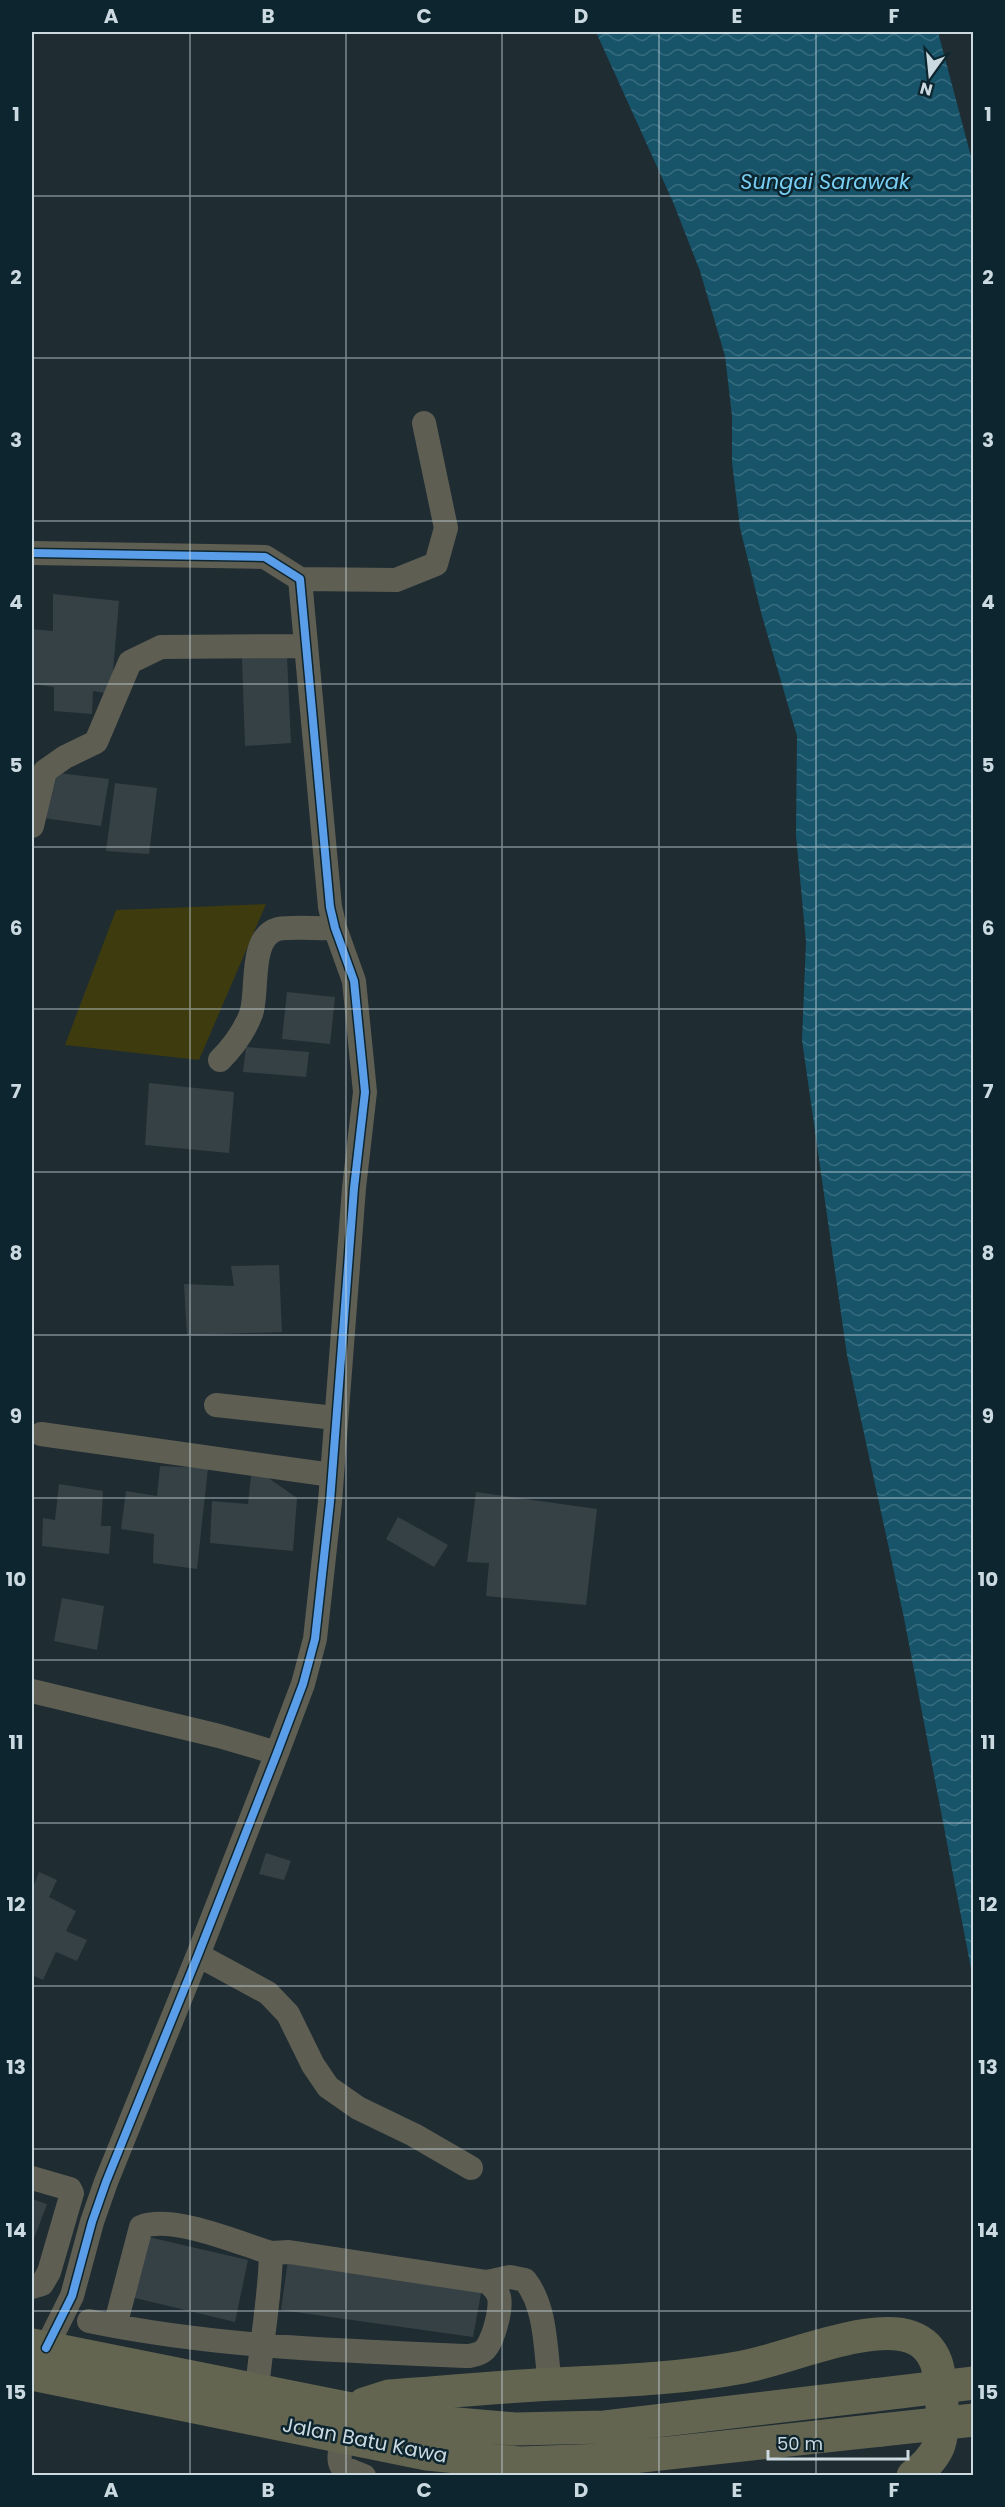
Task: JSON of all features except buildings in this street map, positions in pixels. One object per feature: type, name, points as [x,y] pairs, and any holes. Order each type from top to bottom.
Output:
[{"type":"highway","points":[[348,2423],[389,2396],[632,2380],[699,2373],[742,2367],[854,2338],[886,2333],[909,2336],[925,2343],[936,2357],[940,2374],[943,2431],[936,2454],[927,2465],[913,2475]]},
{"type":"highway","name":"Jalan Batu Kawa","points":[[36,2356],[120,2363],[256,2390],[441,2456],[519,2463],[605,2460],[974,2420]]},
{"type":"highway","name":"Jalan Batu Kawa","points":[[36,2356],[348,2423],[434,2422],[515,2429],[605,2427],[974,2383]]},
{"type":"street","points":[[32,553],[265,556],[300,579],[396,580],[436,564],[446,528],[424,423]]},
{"type":"street","points":[[36,2356],[72,2296],[92,2222],[106,2182],[277,1753],[303,1684],[315,1639],[332,1475],[354,1188],[365,1092],[354,981],[330,907],[300,579]]},
{"type":"street","points":[[32,826],[45,771],[65,757],[96,742],[130,662],[161,647],[306,646]]},
{"type":"street","points":[[220,1060],[235,1045],[252,1011],[257,958],[266,938],[277,929],[335,928]]},
{"type":"street","points":[[216,1405],[335,1418]]},
{"type":"street","points":[[41,1434],[332,1475]]},
{"type":"street","points":[[32,1691],[219,1736],[277,1753]]},
{"type":"street","points":[[198,1955],[268,1993],[288,2014],[313,2066],[328,2087],[358,2108],[414,2135],[471,2168]]},
{"type":"street","points":[[32,2178],[70,2189],[72,2193],[49,2272],[42,2284],[32,2287]]},
{"type":"street","points":[[66,2214],[92,2222]]},
{"type":"street","points":[[115,2326],[141,2227],[152,2222],[178,2225],[271,2253],[290,2252],[487,2282],[510,2277],[525,2280],[536,2293],[541,2311],[550,2384]]},
{"type":"street","points":[[256,2390],[260,2347],[271,2282],[271,2253]]},
{"type":"street","points":[[89,2321],[152,2334],[260,2347],[469,2356],[483,2352],[489,2344],[498,2318],[500,2298],[487,2282]]},
{"type":"street","points":[[72,2296],[120,2363]]},
{"type":"street","points":[[348,2423],[339,2453],[340,2463],[342,2467],[364,2475]]},
{"type":"street","points":[[441,2456],[495,2475]]},
{"type":"shaded area","points":[[266,904],[199,1060],[65,1045],[116,910]]},
{"type":"water","name":"Sungai Sarawak","points":[[596,32],[938,32],[973,164],[973,1979],[904,1618],[847,1355],[802,1040],[806,942],[796,835],[797,736],[762,616],[740,528],[732,462],[732,416],[725,356],[700,271],[673,202]]},
{"type":"cycle path","points":[[32,553],[265,557],[300,579],[330,907],[354,981],[365,1092],[354,1188],[330,1502],[315,1639],[303,1684],[277,1753],[106,2182],[92,2222],[72,2296],[46,2348]]}]
